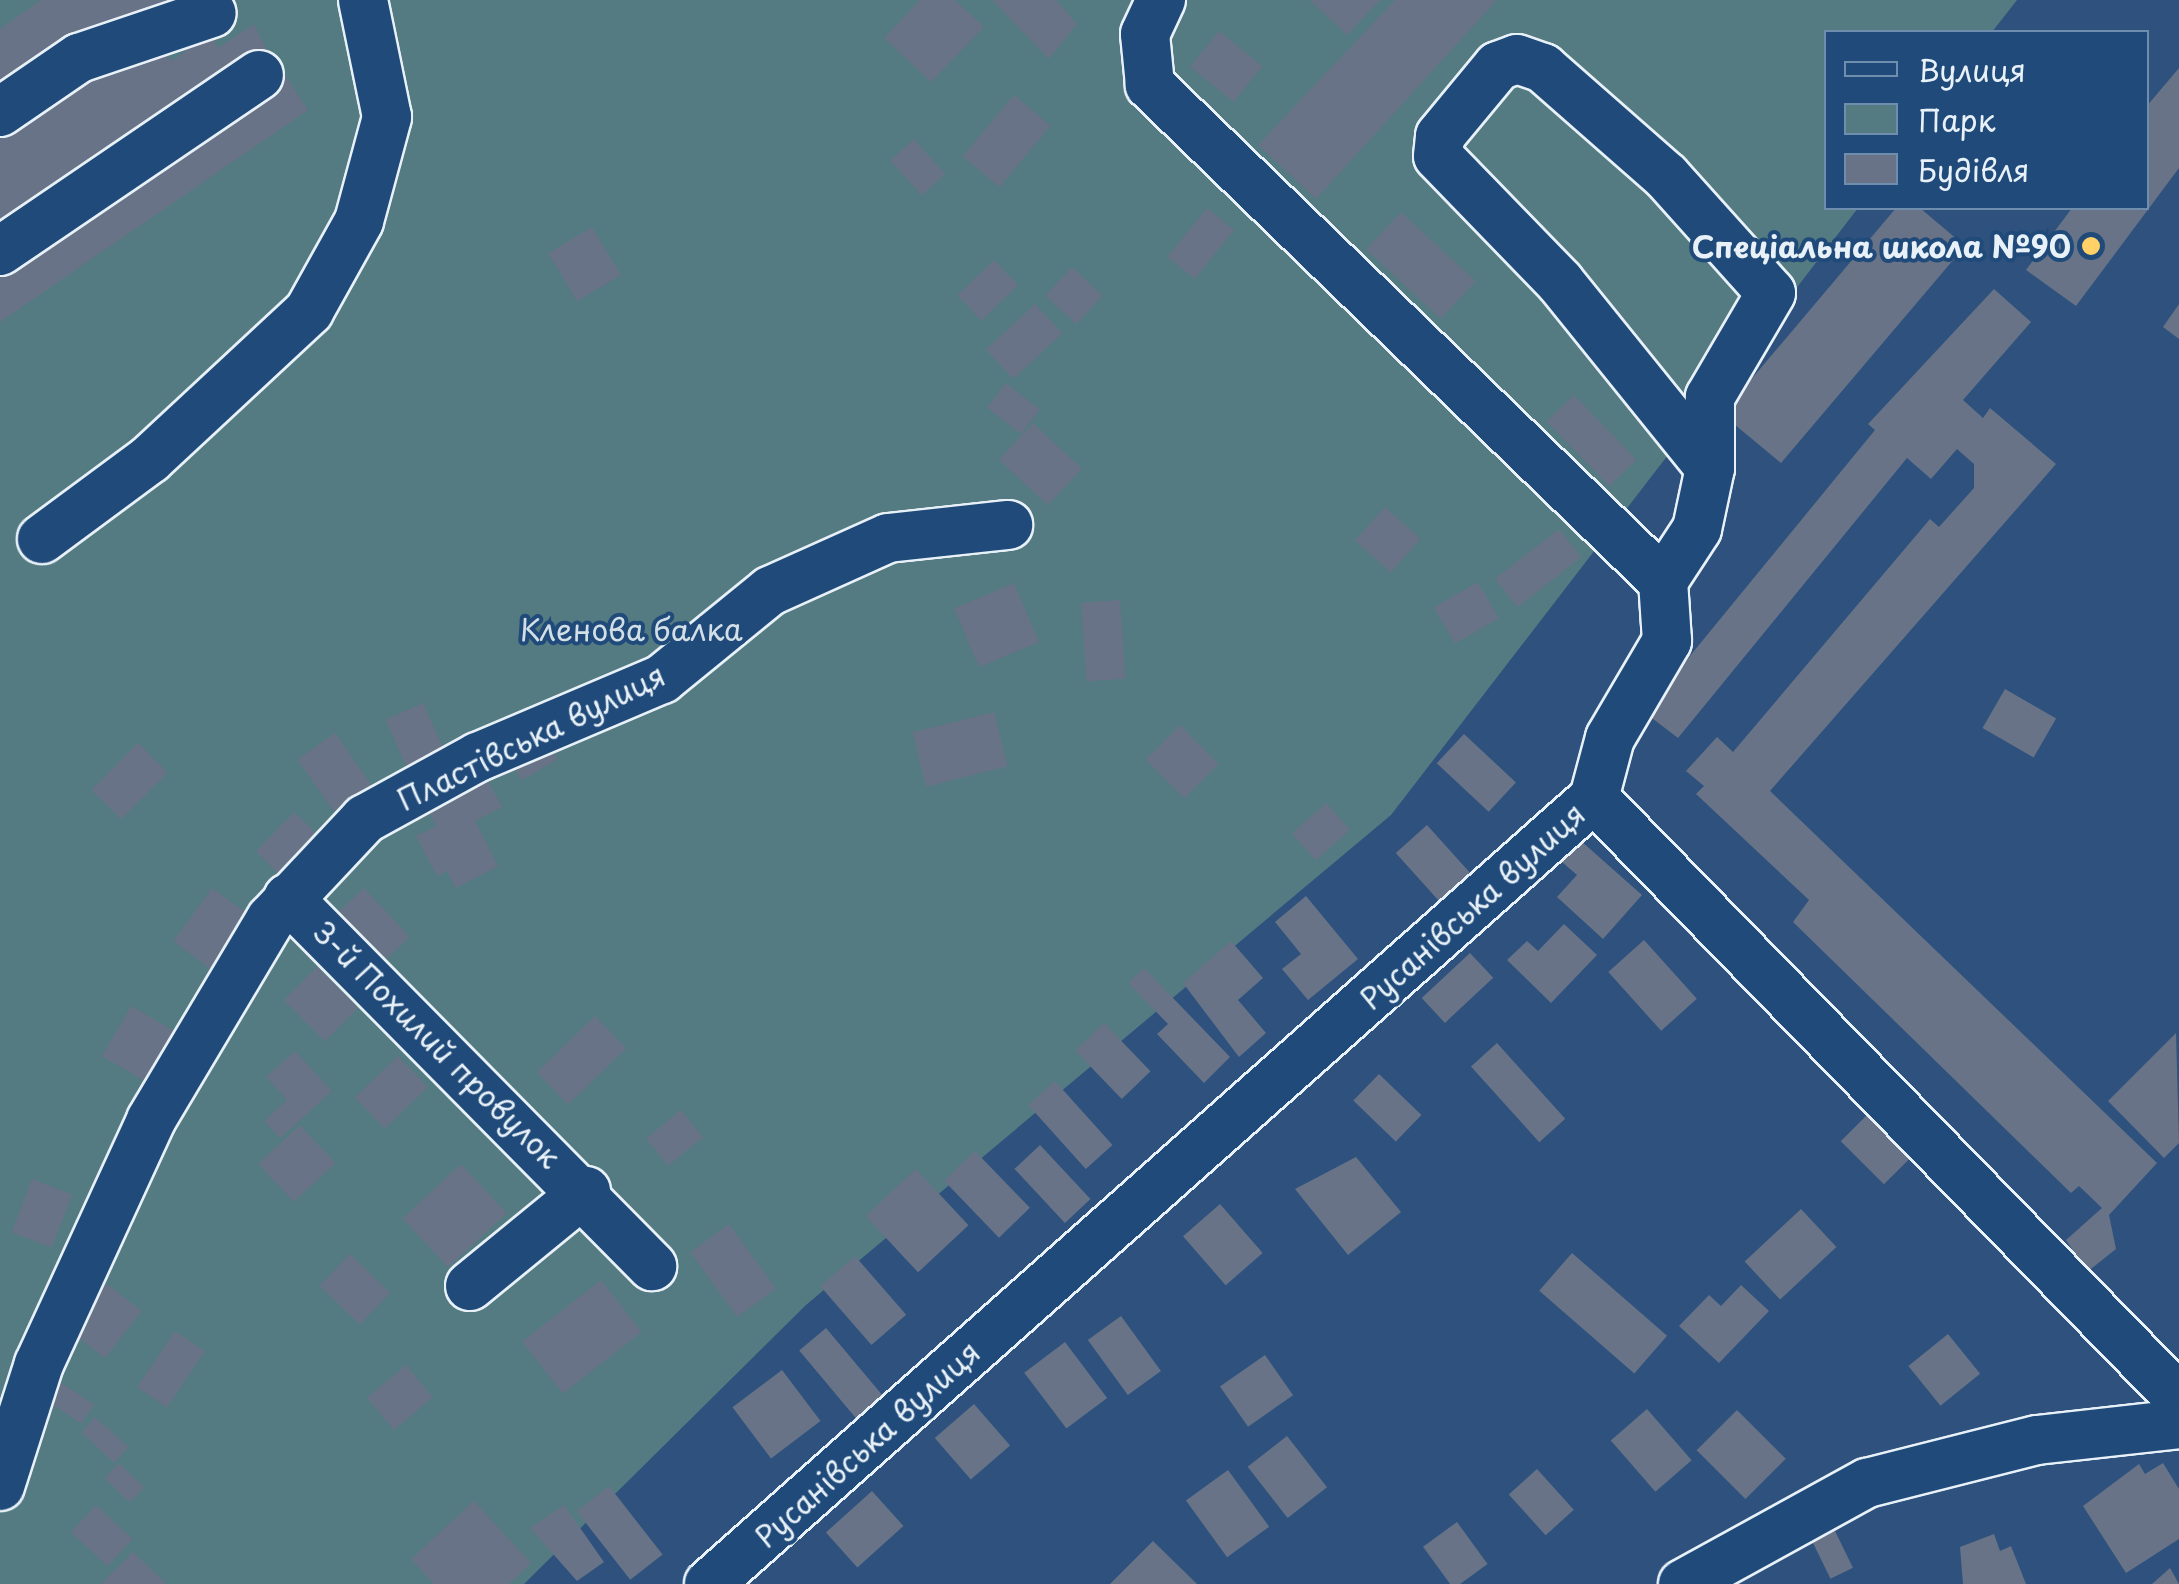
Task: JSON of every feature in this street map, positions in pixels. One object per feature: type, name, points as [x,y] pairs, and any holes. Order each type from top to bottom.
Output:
[{"type":"street","points":[[42,539],[150,459],[309,312],[359,221],[387,117],[364,0]]},
{"type":"street","points":[[1161,0],[1145,34],[1150,84],[1188,131],[1663,581],[1696,529],[1710,468],[1710,396],[1771,292],[1666,176],[1543,68],[1517,59],[1498,66],[1440,136],[1438,156],[1560,282],[1710,468]]},
{"type":"street","points":[[0,112],[79,58],[212,13]]},
{"type":"street","points":[[0,251],[259,75]]},
{"type":"street","name":"Пластівська вулиця","points":[[0,1486],[39,1364],[150,1120],[288,898],[365,819],[478,757],[662,679],[770,591],[888,538],[1008,525]]},
{"type":"street","name":"Русанівська вулиця","points":[[709,1584],[1594,798],[1610,738],[1667,641],[1663,581]]},
{"type":"street","points":[[1594,798],[2174,1401],[1853,1489],[1683,1584]]},
{"type":"street","name":"3-й Похилий провулок","points":[[288,898],[586,1191],[652,1266]]},
{"type":"street","name":"3-й Похилий провулок","points":[[470,1286],[586,1191]]},
{"type":"green space","name":"Кленова балка","points":[[0,0],[2017,0],[1994,30],[1824,30],[1824,210],[1856,210],[1391,815],[806,1305],[524,1584],[0,1584]]},
{"type":"building","points":[[41,0],[220,0],[0,96],[0,29]]},
{"type":"building","points":[[920,0],[955,0],[984,27],[931,82],[884,38]]},
{"type":"building","points":[[992,0],[1056,0],[1077,24],[1049,59]]},
{"type":"building","points":[[1310,0],[1380,0],[1347,35]]},
{"type":"building","points":[[1395,0],[1497,0],[1316,199],[1258,145]]},
{"type":"building","points":[[254,24],[268,53],[0,237],[0,129],[108,53],[121,70],[157,40],[172,61],[210,33],[218,48]]},
{"type":"building","points":[[1219,31],[1263,66],[1234,102],[1190,67]]},
{"type":"building","points":[[2179,68],[2179,168],[2149,208],[2149,103]]},
{"type":"building","points":[[282,70],[308,110],[0,322],[0,269]]},
{"type":"building","points":[[1014,95],[1051,126],[999,187],[963,156]]},
{"type":"building","points":[[914,139],[945,174],[922,195],[890,160]]},
{"type":"building","points":[[1207,208],[1234,230],[1195,279],[1167,257]]},
{"type":"building","points":[[1894,210],[1922,210],[1965,246],[1781,463],[1722,414]]},
{"type":"building","points":[[2071,210],[2148,210],[2076,306],[2026,270]]},
{"type":"building","points":[[1401,212],[1476,282],[1441,319],[1366,249]]},
{"type":"building","points":[[592,227],[621,275],[577,301],[548,253]]},
{"type":"building","points":[[994,260],[1018,285],[982,321],[957,295]]},
{"type":"building","points":[[1072,267],[1103,296],[1076,324],[1045,296]]},
{"type":"building","points":[[1994,289],[2031,322],[1963,400],[1983,418],[1990,408],[2056,464],[1770,791],[2157,1163],[2109,1215],[2116,1249],[2087,1272],[2066,1240],[2102,1208],[2079,1186],[2071,1193],[1793,922],[1809,900],[1696,794],[1704,786],[1686,771],[1717,737],[1733,752],[1930,519],[1939,527],[1974,488],[1974,464],[1957,449],[1931,479],[1907,458],[1678,738],[1644,712],[1875,430],[1868,424]]},
{"type":"building","points":[[1035,304],[1062,333],[1013,379],[986,350]]},
{"type":"building","points":[[2179,304],[2179,339],[2163,327]]},
{"type":"building","points":[[1006,383],[1040,409],[1021,434],[987,407]]},
{"type":"building","points":[[1574,395],[1637,460],[1609,486],[1547,421]]},
{"type":"building","points":[[1033,423],[1082,469],[1048,505],[999,460]]},
{"type":"building","points":[[1385,507],[1421,539],[1391,573],[1355,540]]},
{"type":"building","points":[[1559,529],[1581,557],[1517,607],[1495,579]]},
{"type":"building","points":[[1478,582],[1499,618],[1455,644],[1434,608]]},
{"type":"building","points":[[1014,583],[1039,642],[979,667],[954,608]]},
{"type":"building","points":[[1120,600],[1126,679],[1087,682],[1081,603]]},
{"type":"building","points":[[2005,689],[2056,718],[2034,757],[1982,728]]},
{"type":"building","points":[[423,703],[444,751],[407,767],[386,720]]},
{"type":"building","points":[[994,712],[1008,766],[926,787],[912,732]]},
{"type":"building","points":[[1180,725],[1219,764],[1184,799],[1145,760]]},
{"type":"building","points":[[335,733],[371,785],[333,811],[297,759]]},
{"type":"building","points":[[1464,734],[1516,782],[1489,812],[1437,763]]},
{"type":"building","points":[[544,735],[558,759],[522,780],[508,756]]},
{"type":"building","points":[[138,743],[168,773],[121,819],[91,790]]},
{"type":"building","points":[[480,766],[502,807],[475,821],[498,866],[456,888],[447,871],[437,876],[416,836],[436,826],[424,802]]},
{"type":"building","points":[[1326,803],[1350,830],[1316,861],[1292,834]]},
{"type":"building","points":[[294,812],[323,840],[285,879],[256,852]]},
{"type":"building","points":[[1427,825],[1475,878],[1443,906],[1396,853]]},
{"type":"building","points":[[1581,841],[1642,895],[1603,939],[1557,897],[1577,875],[1562,862]]},
{"type":"building","points":[[212,888],[249,915],[210,968],[173,941]]},
{"type":"building","points":[[364,888],[410,937],[379,966],[333,917]]},
{"type":"building","points":[[1306,896],[1358,959],[1308,1000],[1282,969],[1301,954],[1275,922]]},
{"type":"building","points":[[1564,924],[1597,955],[1551,1003],[1507,960],[1527,941],[1538,951]]},
{"type":"building","points":[[1644,940],[1697,999],[1661,1031],[1608,972]]},
{"type":"building","points":[[1231,941],[1263,978],[1238,1000],[1266,1033],[1239,1057],[1183,983]]},
{"type":"building","points":[[1470,953],[1493,978],[1445,1023],[1422,998]]},
{"type":"building","points":[[317,967],[358,1008],[325,1041],[284,1000]]},
{"type":"building","points":[[1144,968],[1230,1057],[1204,1083],[1157,1034],[1168,1024],[1128,983]]},
{"type":"building","points":[[131,1006],[182,1036],[153,1086],[102,1056]]},
{"type":"building","points":[[595,1016],[626,1048],[568,1105],[537,1072]]},
{"type":"building","points":[[1104,1023],[1151,1071],[1122,1099],[1075,1051]]},
{"type":"building","points":[[2176,1033],[2179,1143],[2164,1158],[2108,1101]]},
{"type":"building","points":[[1497,1043],[1565,1119],[1539,1142],[1471,1066]]},
{"type":"building","points":[[295,1051],[332,1091],[280,1138],[264,1121],[287,1100],[266,1077]]},
{"type":"building","points":[[398,1056],[428,1087],[385,1129],[355,1098]]},
{"type":"building","points":[[1379,1074],[1421,1115],[1396,1142],[1353,1101]]},
{"type":"building","points":[[1055,1081],[1113,1145],[1086,1169],[1028,1105]]},
{"type":"building","points":[[1874,1108],[1917,1151],[1884,1184],[1841,1141]]},
{"type":"building","points":[[681,1110],[703,1137],[668,1166],[646,1138]]},
{"type":"building","points":[[300,1125],[335,1163],[294,1202],[258,1164]]},
{"type":"building","points":[[1040,1145],[1090,1199],[1065,1223],[1014,1169]]},
{"type":"building","points":[[975,1151],[1030,1208],[999,1238],[944,1181]]},
{"type":"building","points":[[1356,1157],[1401,1212],[1348,1255],[1295,1189]]},
{"type":"building","points":[[461,1164],[507,1213],[448,1268],[402,1219]]},
{"type":"building","points":[[916,1169],[969,1225],[918,1272],[866,1216]]},
{"type":"building","points":[[32,1179],[72,1194],[52,1248],[12,1232]]},
{"type":"building","points":[[1220,1204],[1263,1253],[1226,1285],[1183,1236]]},
{"type":"building","points":[[1801,1209],[1836,1247],[1780,1300],[1745,1262]]},
{"type":"building","points":[[729,1224],[776,1289],[737,1317],[690,1252]]},
{"type":"building","points":[[1572,1253],[1667,1336],[1634,1373],[1539,1291]]},
{"type":"building","points":[[350,1254],[390,1293],[360,1325],[319,1286]]},
{"type":"building","points":[[855,1256],[906,1315],[871,1345],[820,1286]]},
{"type":"building","points":[[601,1280],[642,1332],[563,1394],[522,1342]]},
{"type":"building","points":[[107,1284],[142,1311],[105,1358],[70,1331]]},
{"type":"building","points":[[1741,1285],[1769,1311],[1719,1363],[1679,1326],[1709,1295],[1721,1306]]},
{"type":"building","points":[[1121,1316],[1161,1371],[1128,1395],[1088,1340]]},
{"type":"building","points":[[826,1328],[884,1398],[858,1420],[799,1350]]},
{"type":"building","points":[[175,1331],[205,1351],[167,1408],[137,1387]]},
{"type":"building","points":[[1948,1334],[1980,1374],[1940,1406],[1908,1366]]},
{"type":"building","points":[[1065,1342],[1107,1398],[1066,1429],[1024,1373]]},
{"type":"building","points":[[1265,1355],[1293,1395],[1248,1427],[1220,1387]]},
{"type":"building","points":[[406,1365],[433,1397],[394,1430],[367,1398]]},
{"type":"building","points":[[782,1370],[821,1421],[771,1458],[732,1407]]},
{"type":"building","points":[[58,1381],[94,1404],[82,1424],[45,1400]]},
{"type":"building","points":[[974,1404],[1010,1446],[971,1480],[935,1438]]},
{"type":"building","points":[[1647,1409],[1692,1460],[1655,1492],[1611,1440]]},
{"type":"building","points":[[1737,1410],[1786,1459],[1745,1499],[1697,1450]]},
{"type":"building","points":[[95,1417],[128,1447],[114,1463],[81,1433]]},
{"type":"building","points":[[1287,1436],[1327,1487],[1288,1518],[1248,1467]]},
{"type":"building","points":[[119,1463],[144,1487],[130,1502],[104,1478]]},
{"type":"building","points":[[2163,1463],[2179,1489],[2179,1539],[2126,1573],[2083,1506],[2139,1464],[2145,1474]]},
{"type":"building","points":[[1537,1469],[1574,1510],[1546,1535],[1509,1494]]},
{"type":"building","points":[[1228,1470],[1269,1527],[1227,1557],[1186,1501]]},
{"type":"building","points":[[609,1486],[663,1555],[630,1580],[577,1511]]},
{"type":"building","points":[[872,1491],[903,1526],[857,1567],[826,1532]]},
{"type":"building","points":[[474,1501],[531,1563],[509,1584],[434,1584],[411,1559]]},
{"type":"building","points":[[96,1505],[133,1539],[107,1566],[71,1532]]},
{"type":"building","points":[[564,1505],[604,1562],[577,1581],[530,1528]]},
{"type":"building","points":[[1457,1522],[1488,1564],[1460,1584],[1450,1584],[1423,1547]]},
{"type":"building","points":[[1835,1531],[1853,1568],[1831,1579],[1813,1542]]},
{"type":"building","points":[[1994,1534],[2000,1551],[2011,1546],[2026,1584],[1963,1584],[1960,1547]]},
{"type":"building","points":[[1153,1541],[1197,1584],[1110,1584]]},
{"type":"building","points":[[133,1552],[167,1584],[101,1584]]},
{"type":"building","points":[[2170,1568],[2179,1584],[2152,1584]]},
{"type":"place","name":"Спеціальна школа №90","points":[[2091,246]]}]
